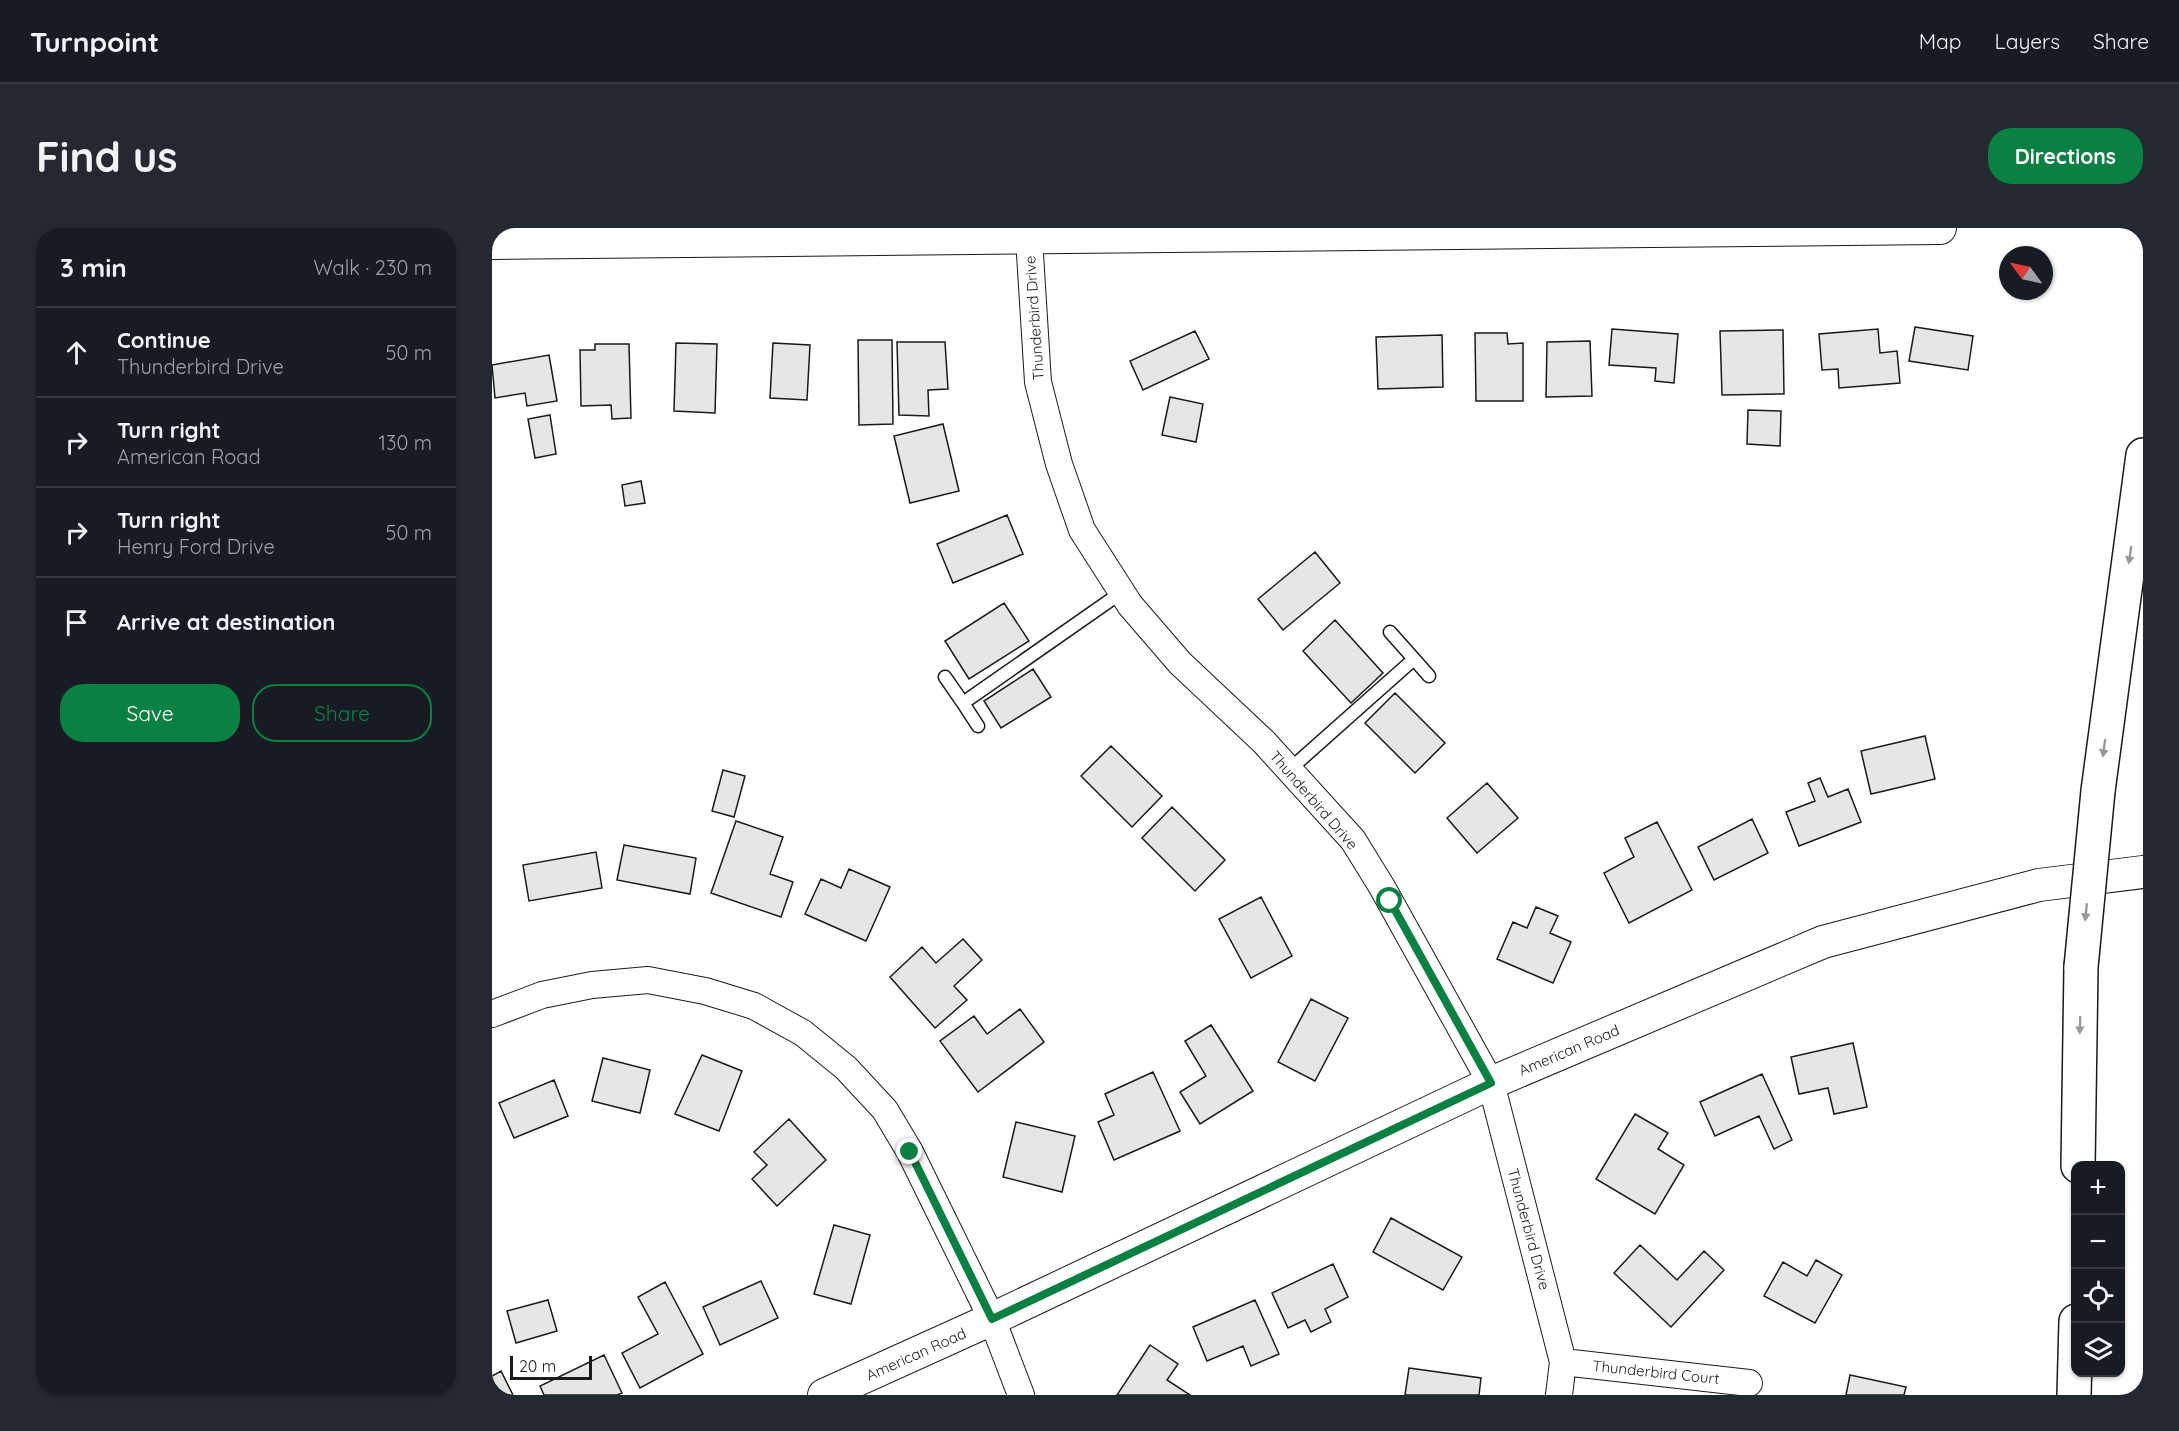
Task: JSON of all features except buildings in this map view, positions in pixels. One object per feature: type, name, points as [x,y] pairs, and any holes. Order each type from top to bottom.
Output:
[{"type":"highway","points":[[2078,1161],[2081,967],[2098,791],[2143,455]]},
{"type":"highway","points":[[2074,1395],[2076,1323]]},
{"type":"street","points":[[492,243],[1940,228]]},
{"type":"street","name":"Thunderbird Drive","points":[[1029,238],[1038,382],[1059,464],[1082,530],[1130,605],[1180,663],[1264,742],[1353,840],[1386,894],[1491,1083],[1563,1362],[1559,1395]]},
{"type":"street","name":"American Road","points":[[824,1395],[992,1319],[1491,1083],[1823,942],[2039,885],[2143,872]]},
{"type":"street","points":[[492,1014],[542,995],[592,985],[648,980],[705,991],[754,1006],[803,1033],[846,1068],[885,1110],[910,1152],[992,1319],[1021,1395]]},
{"type":"street","name":"Thunderbird Court","points":[[1563,1362],[1749,1383]]},
{"type":"lane","points":[[963,703],[1122,592]]},
{"type":"lane","points":[[1390,632],[1429,676]]},
{"type":"lane","points":[[1289,770],[1414,659]]},
{"type":"lane","points":[[945,677],[978,726]]},
{"type":"route","points":[[910,1152],[992,1319],[1491,1083],[1390,901]]}]
